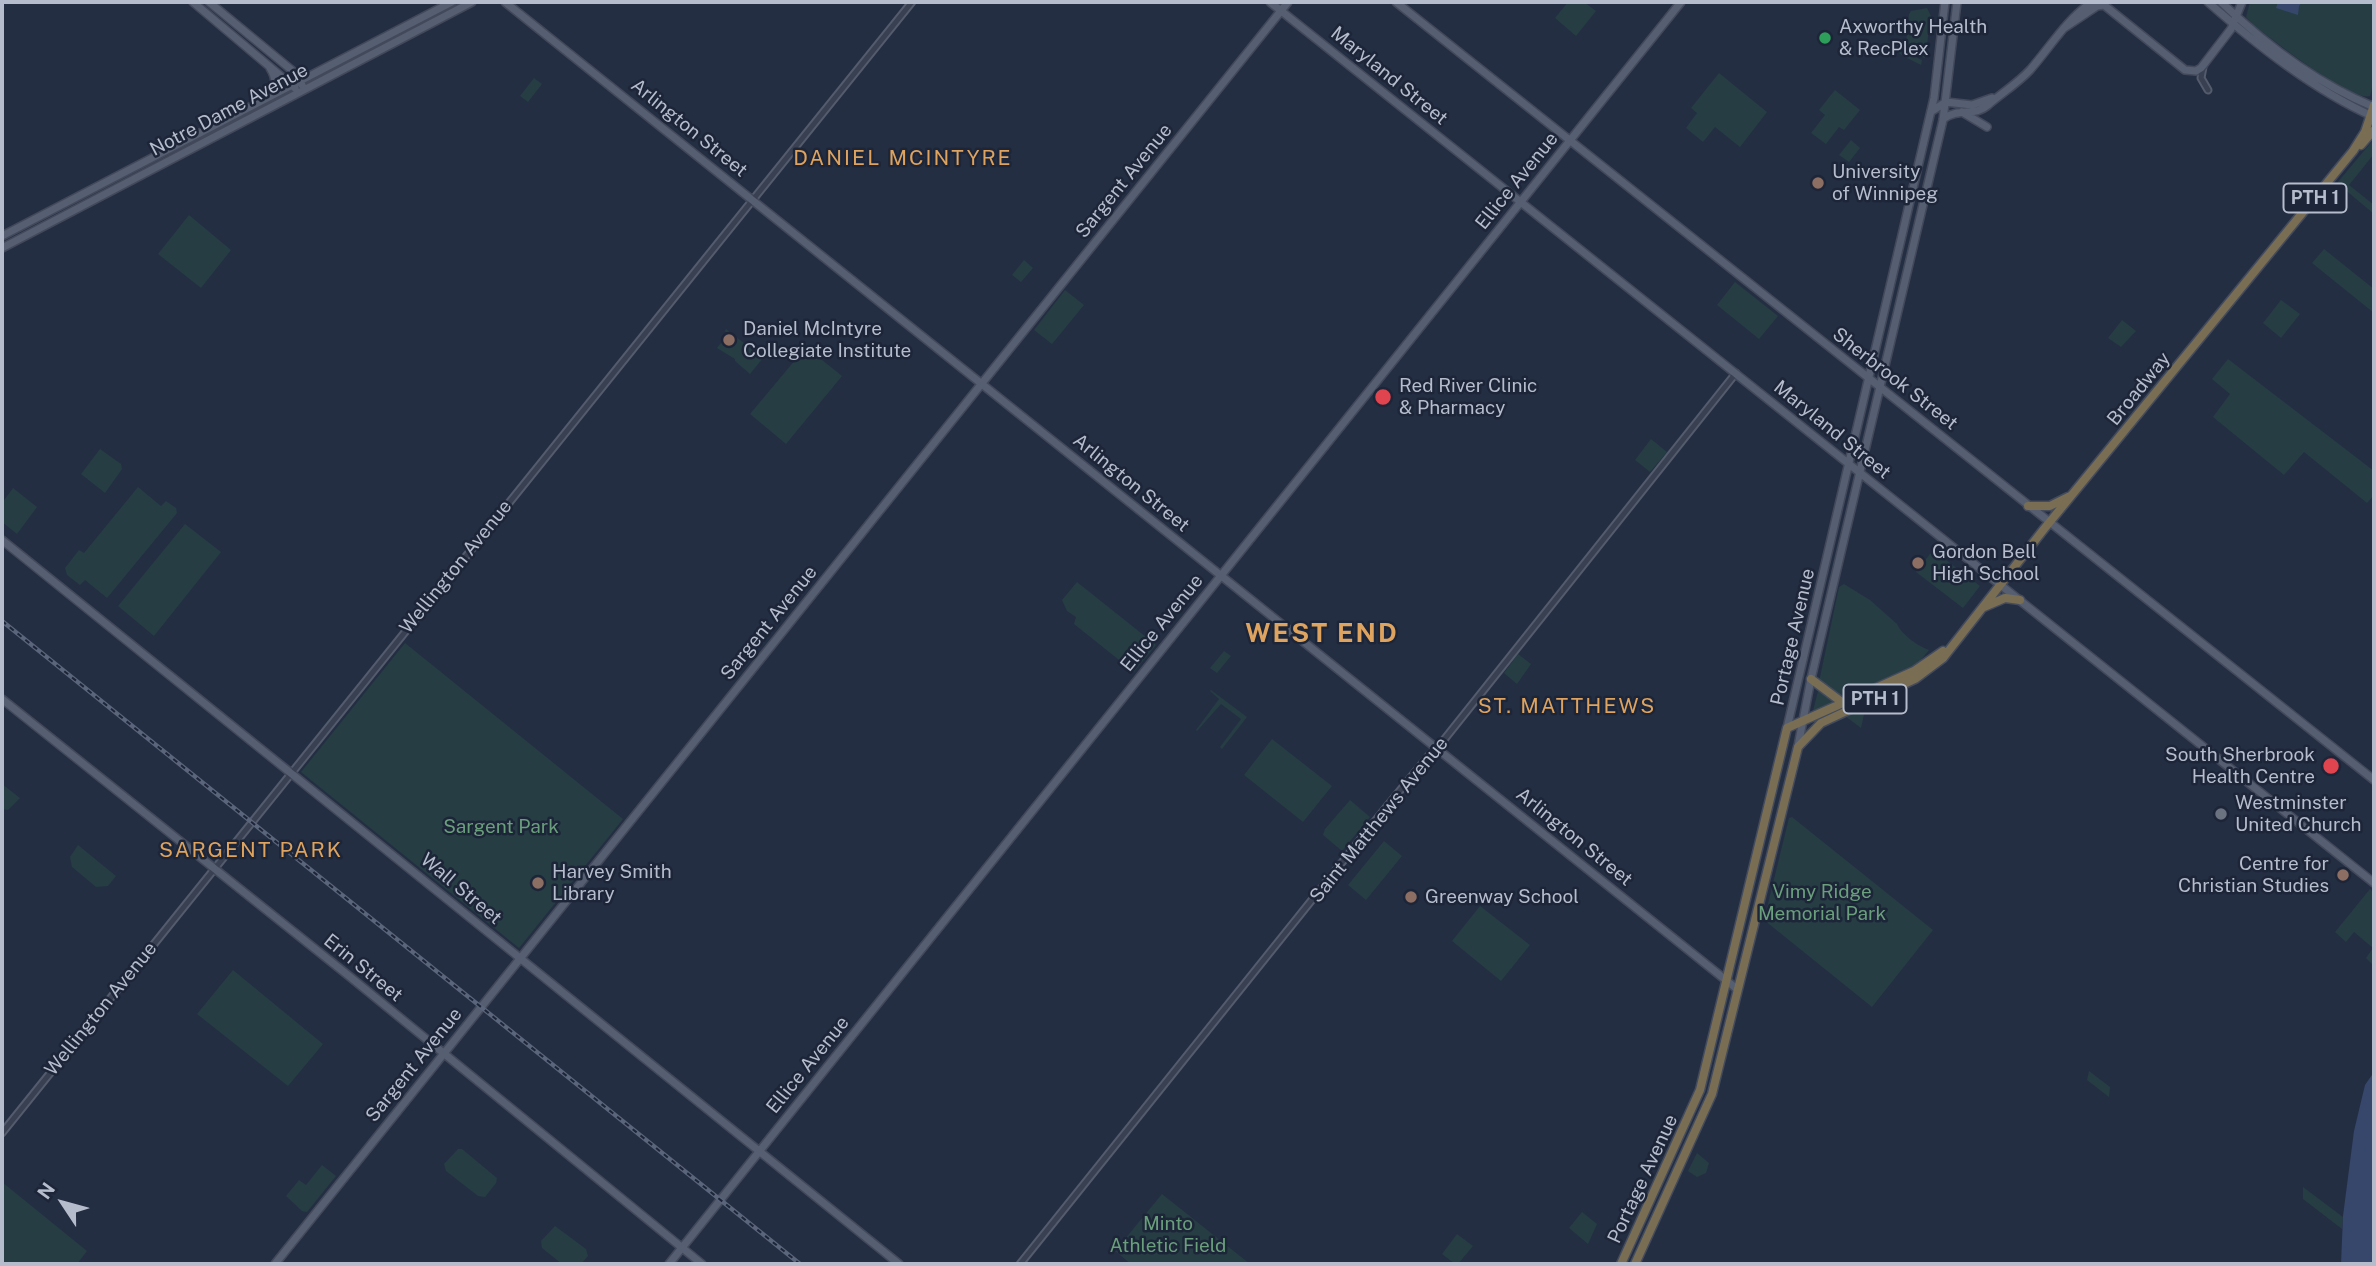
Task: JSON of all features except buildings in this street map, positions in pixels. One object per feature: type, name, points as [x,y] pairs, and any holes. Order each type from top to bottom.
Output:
[{"type":"highway","name":"Broadway","points":[[1798,747],[1814,728],[1827,719],[1924,674],[1942,658],[2353,151],[2365,132],[2373,110]]},
{"type":"highway","name":"Broadway","points":[[2353,151],[2362,145],[2374,130]]},
{"type":"highway","points":[[2028,506],[2050,506],[2073,494]]},
{"type":"highway","points":[[1979,610],[2005,598],[2020,600]]},
{"type":"highway","name":"Broadway","points":[[1787,728],[1918,669],[1949,647]]},
{"type":"highway","points":[[1811,679],[1843,703]]},
{"type":"highway","name":"Portage Avenue","points":[[1621,1264],[1697,1099],[1787,728]]},
{"type":"highway","name":"Portage Avenue","points":[[1635,1264],[1709,1102],[1798,747]]},
{"type":"main road","points":[[193,2],[265,62],[299,86]]},
{"type":"main road","points":[[209,2],[294,72],[299,86]]},
{"type":"main road","name":"Notre Dame Avenue","points":[[2,248],[452,2]]},
{"type":"main road","name":"Notre Dame Avenue","points":[[2,236],[266,99],[299,86],[472,2]]},
{"type":"main road","name":"Arlington Street","points":[[505,2],[1737,989]]},
{"type":"main road","name":"Maryland Street","points":[[1270,2],[2374,883]]},
{"type":"main road","name":"Sargent Avenue","points":[[275,1264],[1288,2]]},
{"type":"main road","name":"Sherbrook Street","points":[[1396,2],[2374,780]]},
{"type":"main road","name":"Ellice Avenue","points":[[669,1264],[1681,2]]},
{"type":"main road","name":"Portage Avenue","points":[[1787,728],[1931,111],[1945,2]]},
{"type":"main road","name":"Portage Avenue","points":[[1798,747],[1811,679],[1946,102],[1957,2]]},
{"type":"main road","points":[[1942,120],[1954,112],[1978,111],[1987,106],[2028,72],[2071,18],[2092,2]]},
{"type":"main road","points":[[2208,2],[2311,72],[2373,110]]},
{"type":"main road","points":[[2221,2],[2236,21]]},
{"type":"main road","points":[[2064,28],[2097,6],[2108,3],[2115,12],[2185,70],[2196,71],[2236,21],[2242,2]]},
{"type":"main road","points":[[265,62],[274,75],[275,83],[266,99]]},
{"type":"main road","points":[[1931,111],[1946,102],[1972,105],[1998,96]]},
{"type":"main road","points":[[1962,112],[1987,127],[1983,117],[1987,106]]},
{"type":"main road","name":"Wall Street","points":[[2,540],[900,1264]]},
{"type":"main road","name":"Erin Street","points":[[2,699],[702,1264]]},
{"type":"street","name":"Wellington Avenue","points":[[2,1133],[912,2]]},
{"type":"street","points":[[2205,63],[2201,76],[2208,90]]},
{"type":"street","name":"Saint Matthews Avenue","points":[[1020,1264],[1736,373]]},
{"type":"green space","points":[[1568,2],[1584,2],[1596,11],[1576,36],[1555,18]]},
{"type":"green space","points":[[2250,2],[2374,2],[2374,81],[2370,96],[2360,95],[2330,80],[2253,25],[2246,17]]},
{"type":"green space","points":[[1927,8],[1931,16],[1925,58],[1915,54],[1906,43],[1909,14],[1911,11]]},
{"type":"green space","points":[[1884,42],[1900,46],[1922,60],[1921,65],[1903,56]]},
{"type":"green space","points":[[1719,73],[1767,112],[1740,147],[1715,127],[1703,142],[1686,128],[1697,113],[1691,108]]},
{"type":"green space","points":[[534,78],[542,84],[528,102],[520,96]]},
{"type":"green space","points":[[1835,90],[1860,110],[1844,130],[1839,127],[1826,144],[1811,133],[1825,115],[1819,110]]},
{"type":"green space","points":[[2374,139],[2374,154],[2349,185],[2374,205],[2374,214],[2337,183]]},
{"type":"green space","points":[[1851,140],[1860,148],[1849,162],[1839,155]]},
{"type":"green space","points":[[189,215],[231,250],[201,288],[158,254]]},
{"type":"green space","points":[[2324,249],[2374,289],[2374,313],[2312,263]]},
{"type":"green space","points":[[1024,260],[1033,268],[1021,282],[1012,275]]},
{"type":"green space","points":[[1735,282],[1778,316],[1759,339],[1717,305]]},
{"type":"green space","points":[[1065,290],[1084,305],[1052,344],[1034,330]]},
{"type":"green space","points":[[2281,300],[2300,314],[2281,338],[2263,323]]},
{"type":"green space","points":[[2122,320],[2136,331],[2121,347],[2108,338]]},
{"type":"green space","points":[[726,329],[763,358],[750,374],[735,359],[717,348],[728,334]]},
{"type":"green space","points":[[806,347],[842,376],[786,444],[750,414]]},
{"type":"green space","points":[[2228,359],[2374,471],[2374,495],[2367,503],[2304,452],[2284,475],[2213,417],[2230,394],[2212,379]]},
{"type":"green space","points":[[1651,439],[1667,452],[1650,472],[1635,460]]},
{"type":"green space","points":[[100,449],[121,464],[122,469],[105,493],[81,474]]},
{"type":"green space","points":[[138,487],[161,506],[166,501],[176,508],[177,513],[107,598],[85,580],[80,585],[67,575],[65,568],[79,550],[84,553]]},
{"type":"green space","points":[[13,488],[37,507],[17,534],[2,522],[2,503]]},
{"type":"green space","points":[[185,524],[221,552],[154,636],[118,606]]},
{"type":"green space","points":[[1933,550],[1980,586],[1963,608],[1916,572]]},
{"type":"green space","points":[[1077,582],[1156,645],[1134,672],[1074,624],[1076,617],[1067,611],[1062,600]]},
{"type":"green space","points":[[1844,584],[1870,600],[1897,624],[1906,636],[1929,650],[1911,667],[1839,699],[1819,682],[1839,587]]},
{"type":"green space","name":"Sargent Park","points":[[405,643],[623,819],[519,948],[301,772]]},
{"type":"green space","points":[[1224,651],[1231,656],[1217,673],[1210,668]]},
{"type":"green space","points":[[1518,654],[1531,664],[1517,684],[1504,673]]},
{"type":"green space","points":[[1211,690],[1247,717],[1222,749],[1220,747],[1241,719],[1221,704],[1197,731],[1219,699]]},
{"type":"green space","points":[[1818,691],[1836,701],[1813,711]]},
{"type":"green space","points":[[1863,709],[1861,728],[1845,716]]},
{"type":"green space","points":[[1272,739],[1332,786],[1303,822],[1244,775]]},
{"type":"green space","points":[[2,784],[20,798],[8,810],[2,809]]},
{"type":"green space","points":[[1350,800],[1370,817],[1342,851],[1323,835]]},
{"type":"green space","name":"Vimy Ridge Memorial Park","points":[[1792,817],[1933,930],[1872,1007],[1764,920],[1789,818]]},
{"type":"green space","points":[[1384,841],[1402,856],[1366,900],[1348,885]]},
{"type":"green space","points":[[78,845],[116,876],[108,886],[96,887],[72,867],[70,857]]},
{"type":"green space","points":[[2370,889],[2374,893],[2374,966],[2366,958],[2373,948],[2354,932],[2346,942],[2335,932]]},
{"type":"green space","points":[[1480,906],[1530,945],[1501,981],[1452,941]]},
{"type":"green space","points":[[233,970],[323,1044],[288,1086],[197,1014]]},
{"type":"green space","points":[[2089,1071],[2110,1087],[2109,1097],[2087,1080]]},
{"type":"green space","points":[[458,1149],[462,1149],[497,1178],[485,1197],[478,1196],[446,1171],[444,1164]]},
{"type":"green space","points":[[1697,1153],[1709,1163],[1706,1173],[1697,1177],[1688,1171]]},
{"type":"green space","points":[[322,1165],[336,1176],[307,1212],[302,1211],[286,1196],[299,1180],[306,1185]]},
{"type":"green space","points":[[2,1182],[87,1251],[77,1264],[2,1264]]},
{"type":"green space","points":[[2303,1187],[2343,1217],[2342,1229],[2303,1199]]},
{"type":"green space","name":"Minto Athletic Field","points":[[1162,1194],[1250,1264],[1131,1264],[1115,1251]]},
{"type":"green space","points":[[1582,1212],[1597,1224],[1588,1244],[1569,1228]]},
{"type":"green space","points":[[555,1226],[586,1249],[588,1256],[581,1264],[562,1264],[542,1248],[541,1241]]},
{"type":"green space","points":[[1457,1234],[1473,1246],[1458,1264],[1455,1264],[1442,1254]]},
{"type":"water","points":[[2278,2],[2302,2],[2298,15],[2276,8]]},
{"type":"water","points":[[2374,1072],[2374,1264],[2341,1264],[2343,1216],[2354,1131],[2365,1085]]},
{"type":"railway","points":[[2,621],[800,1264]]},
{"type":"place","name":"Axworthy Health & RecPlex","points":[[1825,38]]},
{"type":"place","name":"University of Winnipeg","points":[[1818,183]]},
{"type":"place","name":"Daniel McIntyre Collegiate Institute","points":[[729,340]]},
{"type":"place","name":"Red River Clinic & Pharmacy","points":[[1383,397]]},
{"type":"place","name":"Gordon Bell High School","points":[[1918,563]]},
{"type":"place","name":"South Sherbrook Health Centre","points":[[2331,766]]},
{"type":"place","name":"Westminster United Church","points":[[2221,814]]},
{"type":"place","name":"Centre for Christian Studies","points":[[2343,875]]},
{"type":"place","name":"Harvey Smith Library","points":[[538,883]]},
{"type":"place","name":"Greenway School","points":[[1411,897]]},
{"type":"district","name":"DANIEL MCINTYRE","points":[[903,159]]},
{"type":"district","name":"WEST END","points":[[1322,634]]},
{"type":"district","name":"ST. MATTHEWS","points":[[1567,707]]},
{"type":"district","name":"SARGENT PARK","points":[[251,851]]}]
